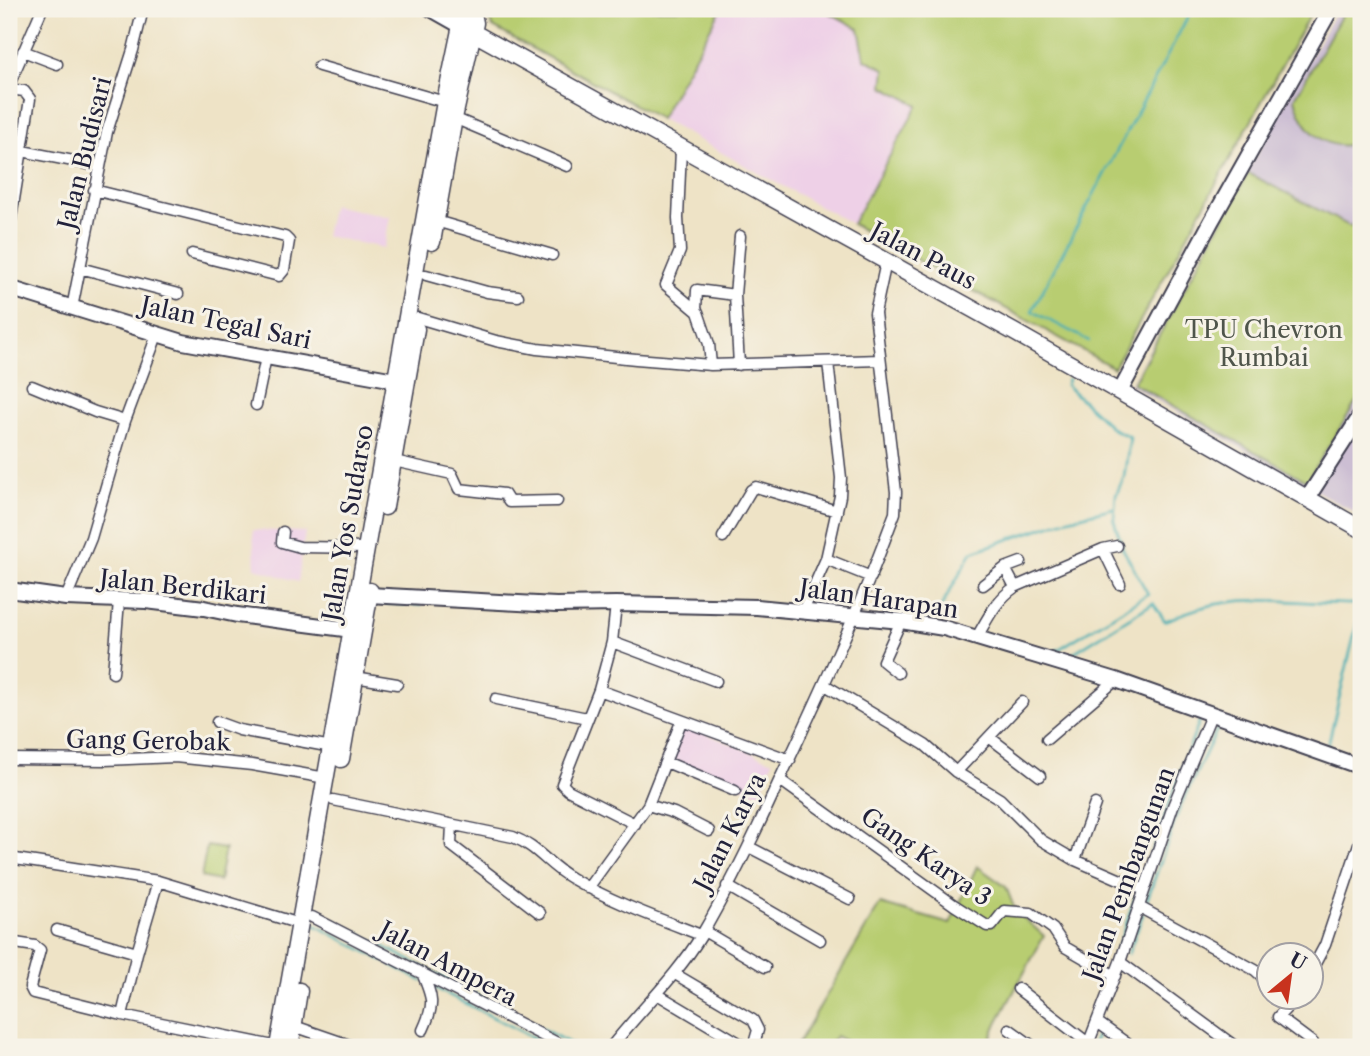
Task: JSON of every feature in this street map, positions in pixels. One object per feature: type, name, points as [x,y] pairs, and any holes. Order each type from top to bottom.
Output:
[{"type":"main road","name":"Jalan Yos Sudarso","points":[[290,1047],[326,778],[332,747],[355,677],[418,318],[445,102],[466,18]]},
{"type":"main road","name":"Jalan Yos Sudarso","points":[[279,1047],[333,800],[352,630],[396,380],[436,221],[454,118],[466,18]]},
{"type":"main road","name":"Jalan Paus","points":[[466,18],[681,149],[1312,491],[1361,522]]},
{"type":"main road","name":"Jalan Paus","points":[[466,18],[1361,522]]},
{"type":"street","points":[[9,231],[30,99],[24,91],[9,87],[42,9]]},
{"type":"street","name":"Jalan Budisari","points":[[72,308],[107,132],[143,9]]},
{"type":"street","points":[[431,9],[466,18]]},
{"type":"street","points":[[1121,388],[1331,9]]},
{"type":"street","points":[[23,51],[57,64]]},
{"type":"street","points":[[319,66],[445,102]]},
{"type":"street","points":[[454,118],[567,166]]},
{"type":"street","points":[[681,149],[678,218],[680,251],[666,285],[696,310]]},
{"type":"street","points":[[22,150],[99,166]]},
{"type":"street","points":[[94,190],[289,240],[284,270],[279,276],[192,254]]},
{"type":"street","points":[[436,221],[552,255]]},
{"type":"street","points":[[738,365],[735,295],[740,236]]},
{"type":"street","name":"Jalan Karya","points":[[611,1047],[675,974],[702,933],[748,847],[825,685],[895,513],[897,492],[875,313],[886,262]]},
{"type":"street","points":[[424,264],[487,292],[518,296]]},
{"type":"street","points":[[80,268],[178,294]]},
{"type":"street","name":"Jalan Tegal Sari","points":[[9,288],[183,342],[396,380]]},
{"type":"street","points":[[711,365],[709,344],[696,310],[696,290],[735,295]]},
{"type":"street","points":[[418,318],[496,341],[537,349],[711,365],[880,360]]},
{"type":"street","points":[[66,598],[91,538],[125,421],[157,335]]},
{"type":"street","points":[[256,405],[266,357]]},
{"type":"street","points":[[803,608],[826,559],[840,496],[841,478],[828,362]]},
{"type":"street","points":[[32,386],[94,412],[125,421]]},
{"type":"street","points":[[1312,491],[1359,423]]},
{"type":"street","points":[[394,461],[452,474],[459,489],[504,494],[509,502],[557,500]]},
{"type":"street","points":[[723,537],[751,490],[756,487],[836,511]]},
{"type":"street","points":[[283,532],[282,542],[300,547],[367,548]]},
{"type":"street","points":[[977,637],[996,604],[1014,587],[1103,549],[1117,546]]},
{"type":"street","points":[[1103,549],[1120,584]]},
{"type":"street","points":[[826,559],[871,577]]},
{"type":"street","points":[[983,586],[1005,568],[1021,562]]},
{"type":"street","points":[[1005,568],[1014,587]]},
{"type":"street","name":"Jalan Berdikari","points":[[9,590],[66,598],[146,601],[352,630]]},
{"type":"street","name":"Jalan Harapan","points":[[369,596],[556,605],[803,608],[944,628],[1058,657],[1211,715],[1361,767]]},
{"type":"street","points":[[113,673],[119,601]]},
{"type":"street","points":[[616,606],[612,642],[599,690],[562,783],[568,790],[635,824]]},
{"type":"street","points":[[898,673],[883,661],[901,621]]},
{"type":"street","points":[[612,642],[716,681]]},
{"type":"street","points":[[355,677],[397,684]]},
{"type":"street","points":[[1047,738],[1116,680]]},
{"type":"street","points":[[825,685],[925,746],[956,772],[1000,799],[1033,835],[1075,860],[1142,889]]},
{"type":"street","points":[[599,690],[790,760]]},
{"type":"street","points":[[496,699],[587,718]]},
{"type":"street","points":[[956,772],[1022,702]]},
{"type":"street","name":"Jalan Pembangunan","points":[[1088,1045],[1100,1024],[1115,975],[1143,909],[1142,889],[1211,715]]},
{"type":"street","points":[[217,722],[239,730],[332,747]]},
{"type":"street","points":[[588,888],[648,805],[681,722]]},
{"type":"street","points":[[989,737],[1040,776]]},
{"type":"street","name":"Gang Gerobak","points":[[9,760],[174,757],[252,765],[326,778]]},
{"type":"street","points":[[666,762],[735,791]]},
{"type":"street","name":"Gang Karya 3","points":[[780,780],[987,926],[992,926],[1004,911],[1031,912],[1053,929],[1065,947],[1115,975]]},
{"type":"street","points":[[333,800],[488,830],[528,842],[561,872],[588,888],[702,933],[765,967]]},
{"type":"street","points":[[1075,860],[1095,804]]},
{"type":"street","points":[[648,805],[674,813],[709,831]]},
{"type":"street","points":[[452,825],[451,845],[540,912]]},
{"type":"street","points":[[1324,947],[1361,838]]},
{"type":"street","points":[[748,847],[850,899]]},
{"type":"street","name":"Jalan Ampera","points":[[9,858],[158,881],[306,920],[422,972],[565,1047]]},
{"type":"street","points":[[122,1015],[158,881]]},
{"type":"street","points":[[727,886],[820,940]]},
{"type":"street","points":[[1143,909],[1254,970]]},
{"type":"street","points":[[57,930],[137,953]]},
{"type":"street","points":[[9,942],[35,946],[40,950],[30,987],[33,993],[122,1015],[279,1047]]},
{"type":"street","points":[[1121,962],[1236,1047]]},
{"type":"street","points":[[422,972],[433,1007],[423,1030]]},
{"type":"street","points":[[675,974],[753,1020],[758,1030],[753,1047]]},
{"type":"street","points":[[1018,989],[1088,1045]]},
{"type":"street","points":[[657,994],[746,1047]]},
{"type":"street","points":[[1283,1010],[1278,1017],[1313,1043],[1310,1047]]},
{"type":"street","points":[[1100,1024],[1132,1047]]},
{"type":"street","points":[[294,1026],[355,1047]]},
{"type":"street","points":[[1009,1029],[1034,1047]]},
{"type":"shaded area","points":[[721,9],[823,9],[859,29],[865,59],[885,69],[883,86],[918,105],[852,224],[660,119]]},
{"type":"shaded area","name":"TPU Chevron Rumbai","points":[[1337,9],[1361,9],[1361,516],[1130,385]]},
{"type":"shaded area","points":[[332,205],[390,217],[384,248],[325,236]]},
{"type":"shaded area","points":[[253,530],[305,532],[298,582],[255,568]]},
{"type":"shaded area","points":[[684,725],[773,761],[760,794],[671,759]]},
{"type":"green space","points":[[492,9],[721,9],[660,119],[493,27],[489,18]]},
{"type":"green space","points":[[823,9],[1313,9],[1114,368],[852,224],[918,105],[883,86],[885,69],[865,59],[859,29]]},
{"type":"green space","points":[[1345,9],[1361,9],[1361,141],[1337,145],[1318,137],[1310,129],[1303,120],[1295,98]]},
{"type":"green space","name":"TPU Chevron Rumbai","points":[[1248,173],[1351,227],[1361,210],[1361,394],[1307,481],[1133,383]]},
{"type":"green space","points":[[207,846],[225,849],[219,881],[201,877]]},
{"type":"green space","points":[[977,866],[1006,887],[1015,910],[1044,936],[987,1047],[858,1047],[836,1036],[828,1047],[796,1047],[880,904],[950,924]]},
{"type":"waterway","points":[[1089,341],[1032,311],[1192,9]]},
{"type":"waterway","points":[[1051,654],[1148,594],[1123,549],[1114,520],[1116,495],[1124,477],[1130,437],[1113,429],[1066,385],[1068,379]]},
{"type":"waterway","points":[[933,621],[972,552],[1065,520],[1113,508]]},
{"type":"waterway","points":[[1065,658],[1153,603],[1165,621],[1216,604],[1239,601],[1361,604]]},
{"type":"waterway","points":[[375,603],[421,605]]},
{"type":"waterway","points":[[1327,749],[1361,607]]},
{"type":"waterway","points":[[1142,880],[1201,717]]},
{"type":"waterway","points":[[1147,900],[1180,807],[1220,723]]},
{"type":"waterway","points":[[1111,968],[1136,895]]},
{"type":"waterway","points":[[313,910],[577,1047]]},
{"type":"waterway","points":[[1128,954],[1143,914]]},
{"type":"waterway","points":[[311,923],[422,981]]},
{"type":"waterway","points":[[1086,1032],[1108,976]]},
{"type":"waterway","points":[[431,986],[552,1047]]},
{"type":"waterway","points":[[1092,1047],[1100,1027]]}]
